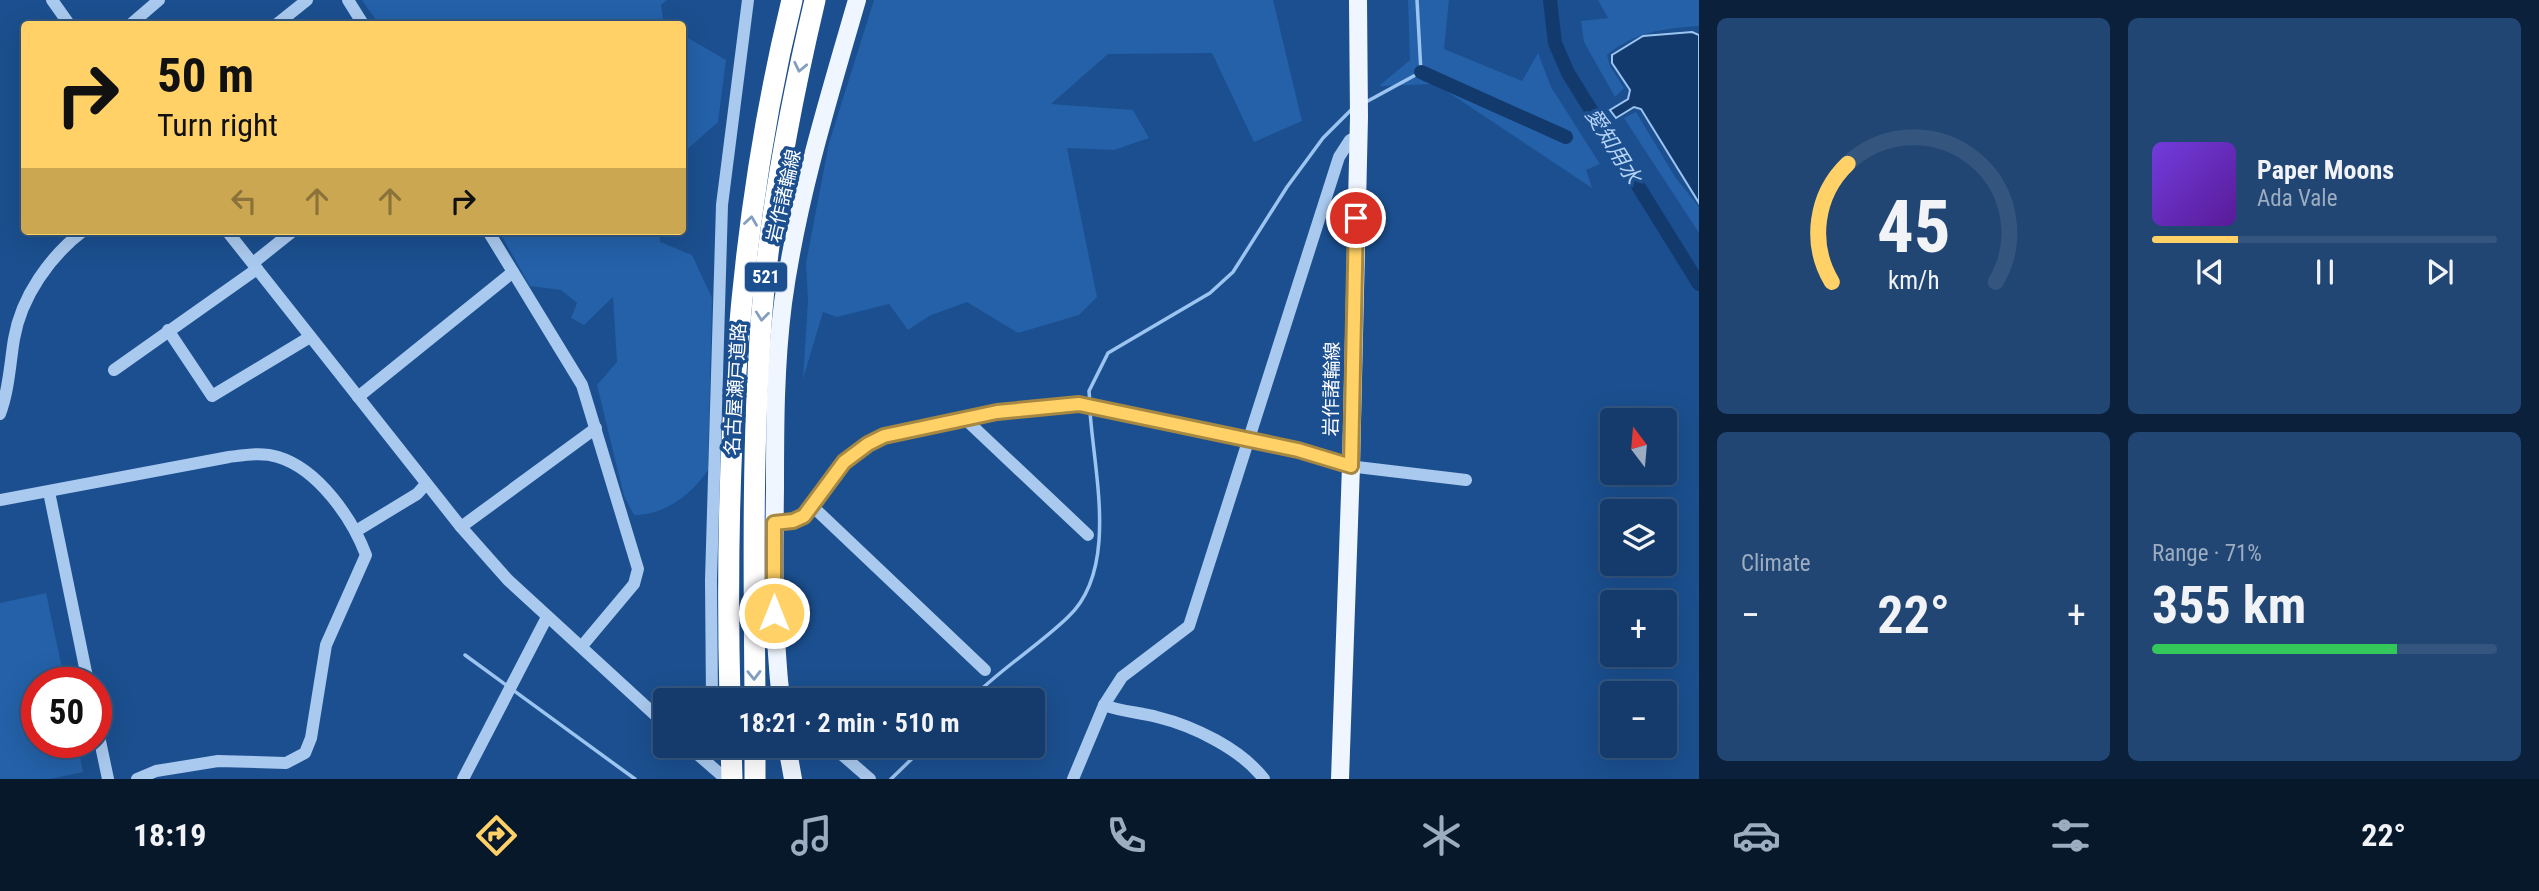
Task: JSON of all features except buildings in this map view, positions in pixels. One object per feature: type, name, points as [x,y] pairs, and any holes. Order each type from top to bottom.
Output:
[{"type":"highway","name":"名古屋瀬戸道路","points":[[730,688],[728,557],[733,421],[748,240],[764,133],[792,0]]},
{"type":"highway","name":"名古屋瀬戸道路","points":[[755,688],[752,557],[761,322],[786,135],[815,0]]},
{"type":"highway","points":[[731,758],[732,779]]},
{"type":"highway","points":[[755,758],[755,779]]},
{"type":"main road","name":"岩作諸輪線","points":[[780,688],[774,613],[774,523],[776,393],[783,304],[801,204],[857,0]]},
{"type":"main road","name":"岩作諸輪線","points":[[1340,779],[1359,117],[1357,0]]},
{"type":"main road","points":[[789,758],[793,779]]},
{"type":"street","points":[[51,0],[67,21]]},
{"type":"street","points":[[134,21],[159,0]]},
{"type":"street","points":[[281,21],[307,0]]},
{"type":"street","points":[[348,0],[361,21]]},
{"type":"street","points":[[712,688],[711,580],[722,205],[748,0]]},
{"type":"street","points":[[1073,779],[1104,705],[1127,671],[1178,638],[1189,626],[1339,157],[1350,140],[1358,136]]},
{"type":"street","points":[[0,414],[15,334],[34,285],[63,246],[78,235]]},
{"type":"street","points":[[230,235],[461,527],[508,580],[653,713]]},
{"type":"street","points":[[114,370],[255,266],[289,235]]},
{"type":"street","points":[[490,235],[582,385],[638,569],[634,584],[582,646]]},
{"type":"street","points":[[358,397],[513,272]]},
{"type":"street","points":[[168,330],[212,396],[223,393],[310,337]]},
{"type":"street","points":[[774,523],[799,519],[844,462],[884,436],[964,418],[1039,406],[1079,404],[1298,450],[1351,466],[1466,480]]},
{"type":"street","points":[[964,418],[1088,536]]},
{"type":"street","points":[[461,527],[596,428]]},
{"type":"street","points":[[0,500],[229,457],[260,454],[278,457],[312,477],[356,531],[366,555],[326,645],[311,738],[305,753],[286,763],[218,761],[156,771],[137,779]]},
{"type":"street","points":[[356,531],[417,494],[426,484]]},
{"type":"street","points":[[49,492],[85,667]]},
{"type":"street","points":[[811,505],[985,670]]},
{"type":"street","points":[[463,779],[547,617]]},
{"type":"street","points":[[1104,705],[1122,712],[1159,717],[1188,728],[1247,760],[1264,779]]},
{"type":"street","points":[[104,758],[108,779]]},
{"type":"street","points":[[701,758],[726,779]]},
{"type":"street","points":[[846,758],[870,779]]},
{"type":"street","points":[[708,764],[708,779]]},
{"type":"shaded area","points":[[362,0],[667,0],[661,5],[664,21],[376,20]]},
{"type":"shaded area","points":[[874,0],[1273,0],[1302,121],[1254,142],[1212,53],[1108,54],[1051,104],[1133,110],[1149,138],[1114,150],[1067,148],[1097,297],[1079,315],[1018,333],[967,302],[929,316],[908,330],[889,304],[837,317],[823,312],[803,379],[808,301],[806,263],[829,143]]},
{"type":"shaded area","points":[[1408,0],[1449,0],[1444,49],[1522,81],[1538,53],[1551,87],[1600,164],[1586,170],[1592,188],[1436,84],[1379,86],[1410,60]]},
{"type":"shaded area","points":[[1598,0],[1699,0],[1699,26],[1662,30],[1639,36],[1607,55],[1610,66],[1624,88],[1615,97],[1584,42],[1581,21],[1608,18]]},
{"type":"shaded area","points":[[1692,32],[1699,35],[1699,203],[1641,109],[1634,107],[1616,118],[1610,110],[1628,99],[1630,90],[1612,63],[1612,55],[1643,36]]},
{"type":"shaded area","points":[[686,37],[726,60],[718,122],[686,150]]},
{"type":"shaded area","points":[[1636,112],[1675,177],[1699,207],[1699,233],[1624,118]]},
{"type":"shaded area","points":[[501,235],[659,235],[660,242],[692,255],[712,298],[708,470],[694,488],[676,502],[656,511],[634,515],[624,496],[597,385],[617,362],[613,297],[584,325],[571,318],[577,303],[561,290],[530,286]]},
{"type":"shaded area","points":[[46,593],[62,667],[21,667],[21,758],[80,758],[83,772],[50,779],[0,779],[0,603]]},
{"type":"waterway","points":[[1366,102],[1421,72],[1417,0]]},
{"type":"waterway","name":"愛知用水","points":[[1550,0],[1555,43],[1568,73],[1699,284]]},
{"type":"waterway","points":[[1421,72],[1566,137]]},
{"type":"waterway","points":[[1090,404],[1089,391],[1108,353],[1210,293],[1233,272],[1287,187],[1323,138],[1353,108]]},
{"type":"waterway","points":[[983,688],[1068,617],[1084,597],[1094,573],[1100,519],[1090,411]]},
{"type":"waterway","points":[[465,655],[635,779]]},
{"type":"waterway","points":[[891,779],[913,758]]},
{"type":"route","points":[[774,613],[774,523],[793,521],[804,516],[844,462],[884,436],[997,412],[1079,404],[1298,450],[1340,465],[1351,466],[1356,218]]}]
